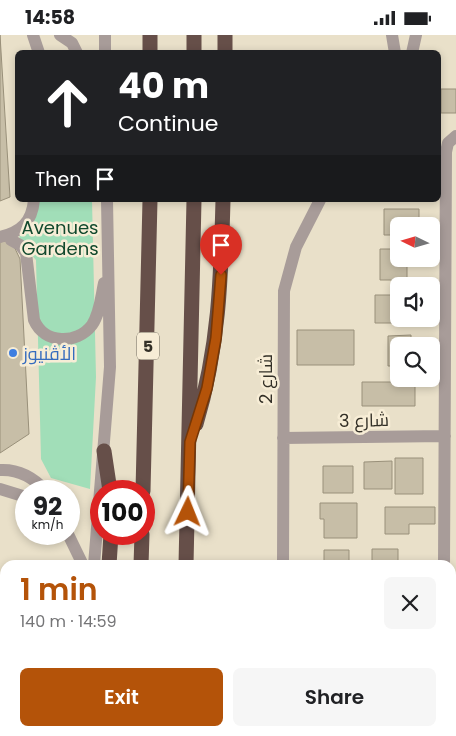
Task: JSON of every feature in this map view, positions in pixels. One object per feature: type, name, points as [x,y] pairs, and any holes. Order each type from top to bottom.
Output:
[{"type":"highway","points":[[150,35],[150,50]]},
{"type":"highway","points":[[194,35],[194,50]]},
{"type":"highway","points":[[225,35],[225,50]]},
{"type":"highway","name":"5","points":[[143,480],[150,202]]},
{"type":"highway","points":[[186,560],[194,202]]},
{"type":"highway","points":[[190,442],[207,388],[216,338],[223,202]]},
{"type":"highway","points":[[104,451],[108,480]]},
{"type":"highway","points":[[109,560],[110,545]]},
{"type":"highway","points":[[142,545],[142,560]]},
{"type":"street","points":[[32,50],[33,35]]},
{"type":"street","points":[[33,35],[38,50]]},
{"type":"street","points":[[60,35],[72,43],[76,50]]},
{"type":"street","points":[[105,35],[105,50]]},
{"type":"street","points":[[392,35],[394,50]]},
{"type":"street","points":[[413,50],[416,35]]},
{"type":"street","points":[[444,560],[450,467],[445,436],[450,416],[446,152],[448,143],[456,136]]},
{"type":"street","points":[[0,230],[13,226],[21,219],[26,202]]},
{"type":"street","points":[[5,238],[25,225],[32,213],[34,202]]},
{"type":"street","points":[[94,560],[110,367],[107,202]]},
{"type":"street","name":"شارع 2","points":[[282,560],[284,291],[296,247],[319,202]]},
{"type":"street","points":[[5,238],[20,245],[26,253],[34,320],[41,332],[53,338],[73,338],[93,324],[99,309],[109,259]]},
{"type":"street","name":"شارع 3","points":[[283,438],[445,436]]},
{"type":"street","points":[[0,470],[24,473],[34,480]]},
{"type":"street","points":[[0,489],[15,494]]},
{"type":"street","points":[[73,545],[81,560]]},
{"type":"green space","name":"Avenues Gardens","points":[[29,202],[92,202],[96,377],[90,489],[80,486],[80,480],[58,480],[51,478],[41,459],[36,260],[20,242],[19,231]]},
{"type":"building","points":[[0,35],[10,197],[0,201]]},
{"type":"building","points":[[441,89],[456,89],[456,113],[441,113]]},
{"type":"building","points":[[384,209],[419,209],[419,217],[390,217],[390,235],[384,235]]},
{"type":"building","name":"الأڤنيوز","points":[[11,240],[20,259],[29,434],[0,453],[0,242]]},
{"type":"building","points":[[380,249],[390,249],[390,267],[407,267],[407,277],[390,277],[390,280],[380,280]]},
{"type":"building","points":[[375,295],[390,295],[390,323],[375,323]]},
{"type":"building","points":[[297,330],[354,330],[354,365],[297,365]]},
{"type":"building","points":[[411,335],[411,337],[390,337],[390,366],[388,366],[388,336]]},
{"type":"building","points":[[362,382],[390,382],[390,387],[415,387],[415,406],[362,406]]},
{"type":"building","points":[[395,458],[423,458],[423,494],[395,494]]},
{"type":"building","points":[[392,461],[392,489],[364,489],[364,462]]},
{"type":"building","points":[[323,466],[353,466],[353,493],[323,493]]},
{"type":"building","points":[[320,503],[357,503],[357,538],[324,538],[324,519],[320,519]]},
{"type":"building","points":[[385,507],[435,507],[435,524],[409,524],[409,534],[385,534]]},
{"type":"building","points":[[372,549],[398,549],[398,560],[372,560]]},
{"type":"building","points":[[324,550],[349,550],[349,560],[324,560]]},
{"type":"place","name":"الأڤنيوز","points":[[13,353]]},
{"type":"route","points":[[188,512],[190,442],[207,388],[216,338],[221,275]]}]
